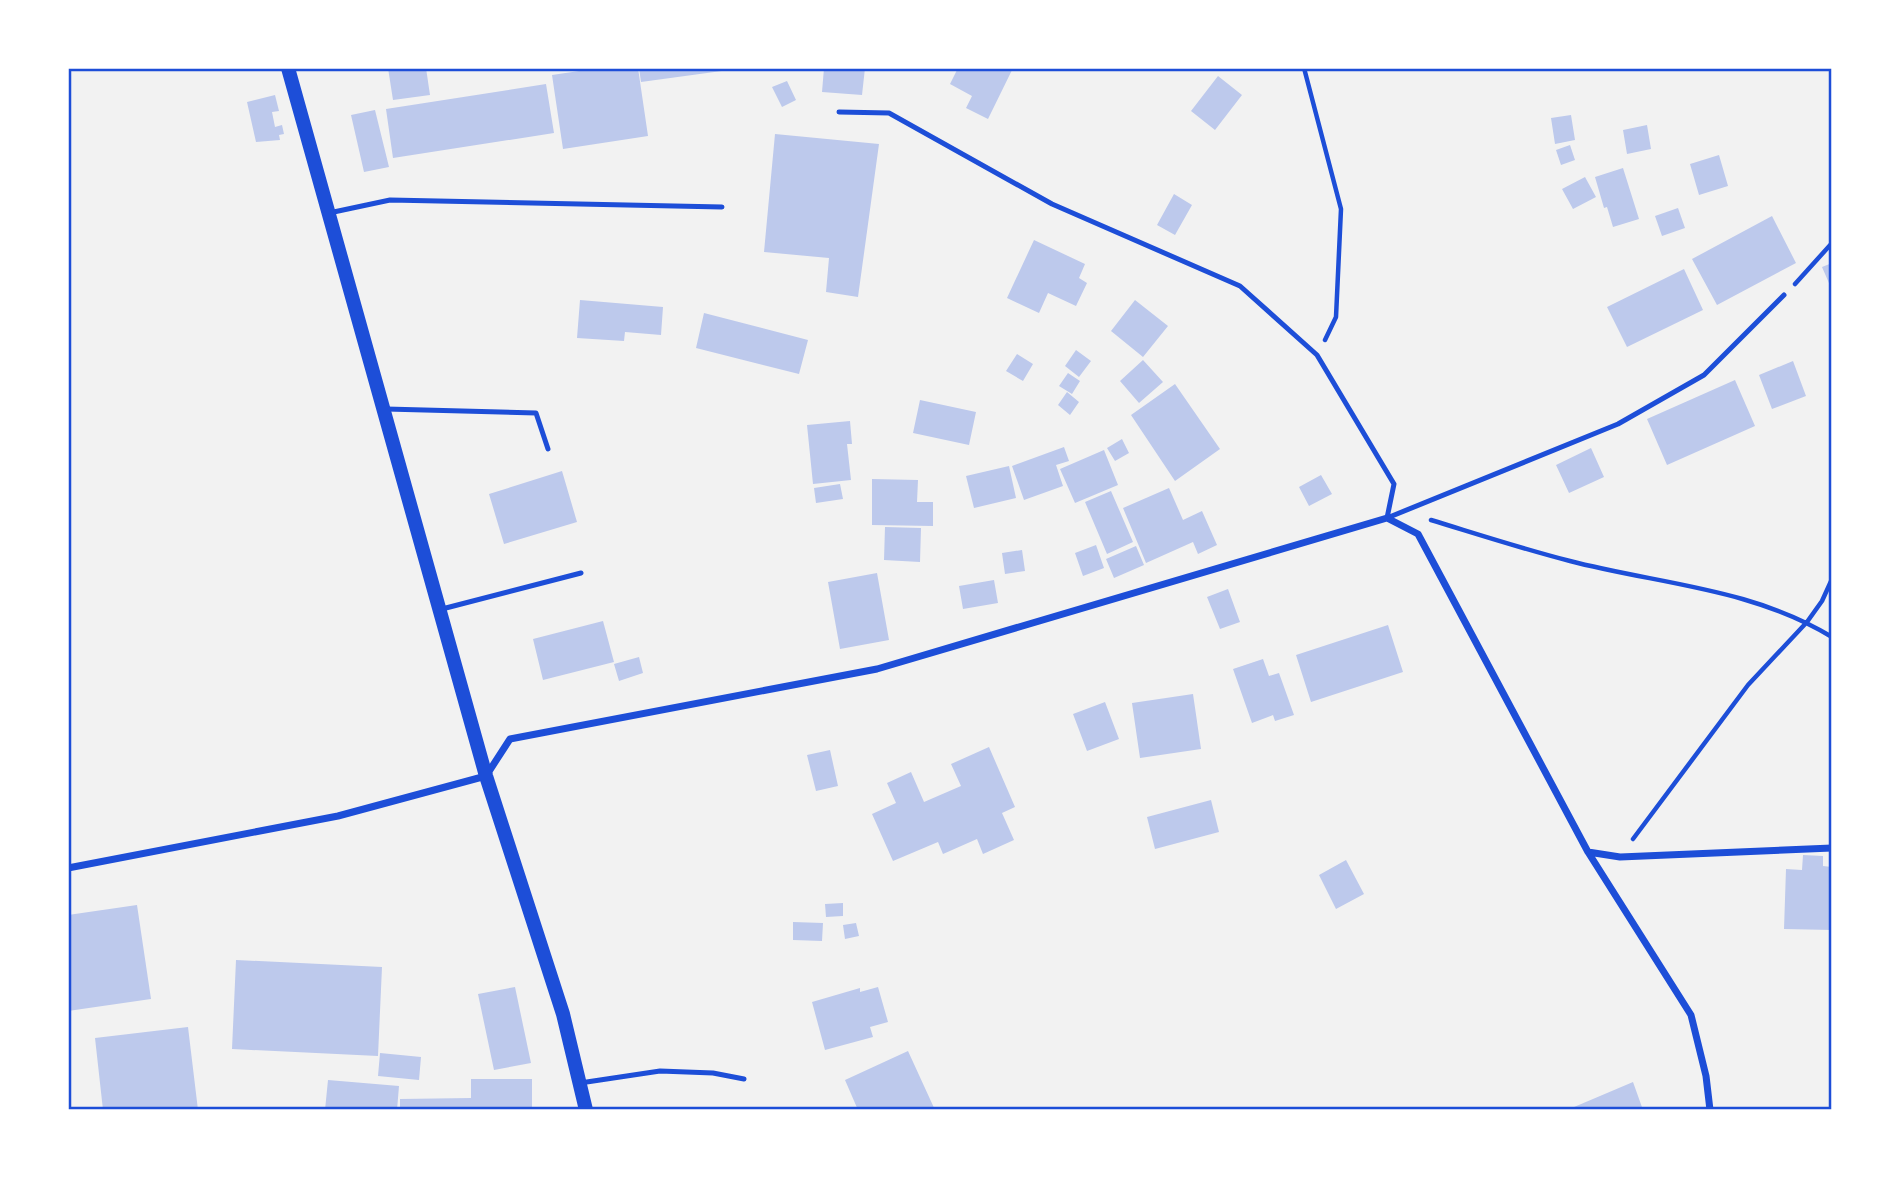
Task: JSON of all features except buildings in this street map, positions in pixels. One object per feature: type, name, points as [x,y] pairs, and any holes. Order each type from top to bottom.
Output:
[{"type":"main road","points":[[288,68],[486,776],[563,1014],[586,1110]]},
{"type":"street","points":[[68,868],[338,816],[486,776],[510,739],[877,668],[1387,518],[1418,534],[1588,852],[1691,1015],[1706,1076],[1710,1110]]},
{"type":"street","points":[[1588,852],[1620,857],[1832,848]]},
{"type":"lane","points":[[839,112],[889,113],[1052,204],[1240,286],[1317,355],[1394,484],[1387,518]]},
{"type":"lane","points":[[329,213],[390,200],[722,207]]},
{"type":"lane","points":[[1387,518],[1618,424],[1704,375],[1784,295]]},
{"type":"lane","points":[[383,409],[536,413],[548,449]]},
{"type":"lane","points":[[439,610],[581,572]]},
{"type":"lane","points":[[580,1083],[660,1071],[713,1073],[744,1079]]},
{"type":"path","points":[[1304,68],[1340,209],[1336,317],[1317,355]]},
{"type":"path","points":[[1784,295],[1832,243]]},
{"type":"path","points":[[1426,519],[1570,561],[1747,599],[1807,622],[1832,637]]},
{"type":"path","points":[[1620,857],[1748,685],[1807,622],[1822,601],[1832,579]]}]
